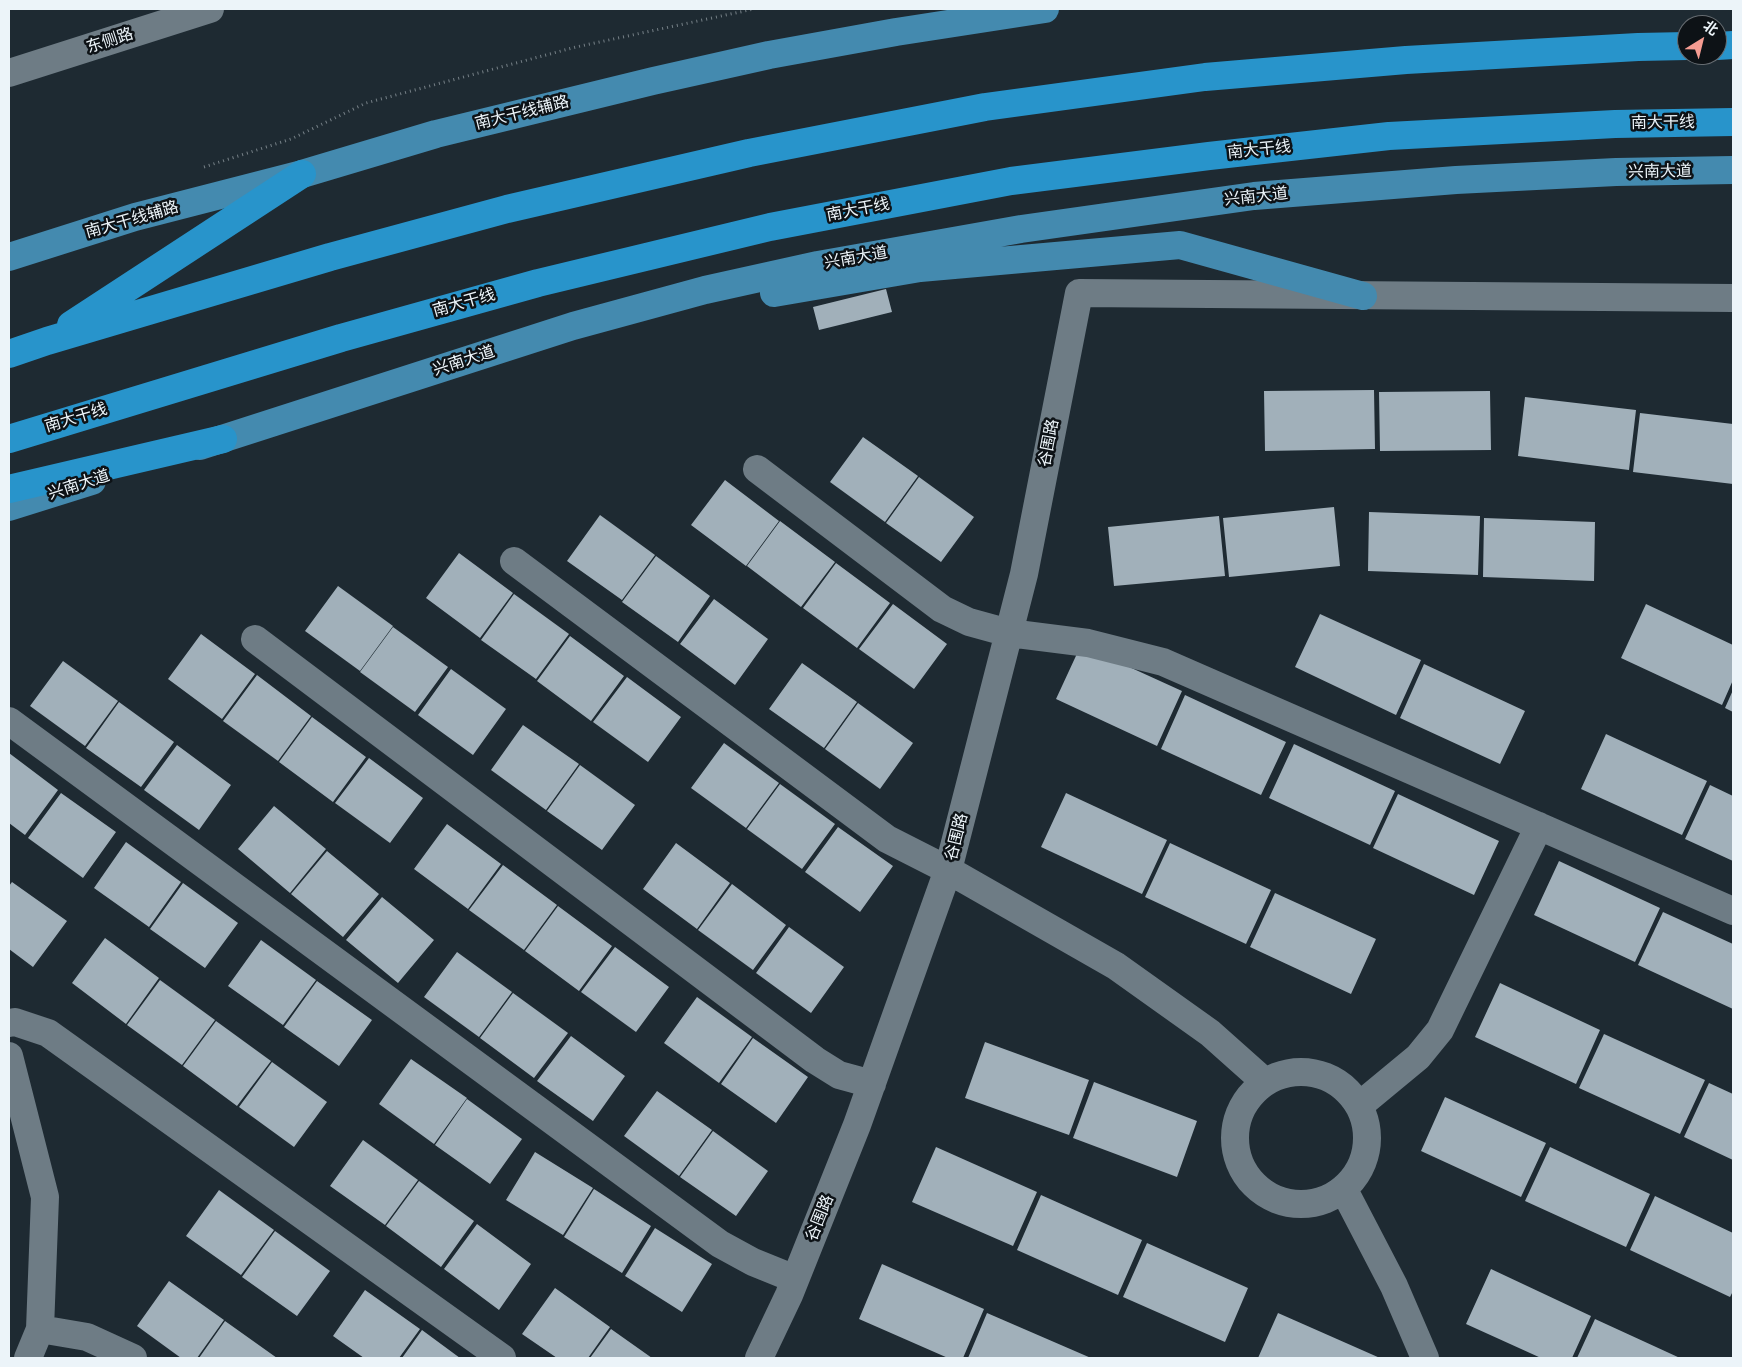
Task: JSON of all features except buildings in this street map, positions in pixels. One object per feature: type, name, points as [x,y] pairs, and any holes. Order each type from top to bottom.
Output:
[{"type":"highway","points":[[9,354],[330,256],[507,208],[750,152],[985,107],[1214,76],[1406,60],[1677,46]]},
{"type":"highway","name":"南大干线","points":[[9,439],[332,341],[538,283],[770,227],[1011,181],[1389,136],[1615,124],[1733,122]]},
{"type":"highway","points":[[47,342],[302,174]]},
{"type":"highway","points":[[9,489],[223,439]]},
{"type":"main road","name":"南大干线辅路","points":[[9,257],[136,217],[302,174],[436,134],[653,81],[769,55],[1045,9]]},
{"type":"main road","name":"兴南大道","points":[[9,507],[573,326],[705,290],[818,265],[1021,229],[1254,196],[1456,180],[1616,172],[1733,170]]},
{"type":"main road","points":[[573,326],[920,268],[1180,245],[1363,296]]},
{"type":"street","name":"东侧路","points":[[9,73],[210,9]]},
{"type":"street","name":"谷围路","points":[[759,1358],[796,1279],[857,1125],[948,870],[1026,564],[1079,293],[1363,296]]},
{"type":"street","points":[[1363,296],[1733,298]]},
{"type":"street","points":[[757,470],[942,609],[969,622],[1009,633],[1088,643],[1163,662],[1733,911]]},
{"type":"street","points":[[514,561],[887,839],[948,870],[1116,966],[1210,1033],[1265,1082]]},
{"type":"street","points":[[255,639],[815,1060],[839,1075],[872,1084]]},
{"type":"street","points":[[9,721],[720,1244],[753,1262],[796,1279]]},
{"type":"street","points":[[1360,1105],[1418,1057],[1440,1030],[1538,826]]},
{"type":"street","points":[[9,1023],[15,1022],[48,1032],[502,1358]]},
{"type":"street","points":[[9,1056],[45,1197],[40,1330],[28,1358]]},
{"type":"street","points":[[1308,1072],[1330,1079],[1349,1092],[1360,1105],[1368,1133],[1366,1154],[1358,1174],[1344,1190],[1325,1201],[1305,1205],[1284,1203],[1264,1194],[1248,1180],[1238,1161],[1234,1140],[1237,1117],[1248,1097],[1265,1082],[1286,1073],[1308,1072]]},
{"type":"street","points":[[1344,1190],[1394,1286],[1425,1358]]},
{"type":"street","points":[[40,1330],[86,1337],[133,1358]]},
{"type":"path","points":[[197,169],[291,139],[366,103],[576,47],[754,9]]}]
